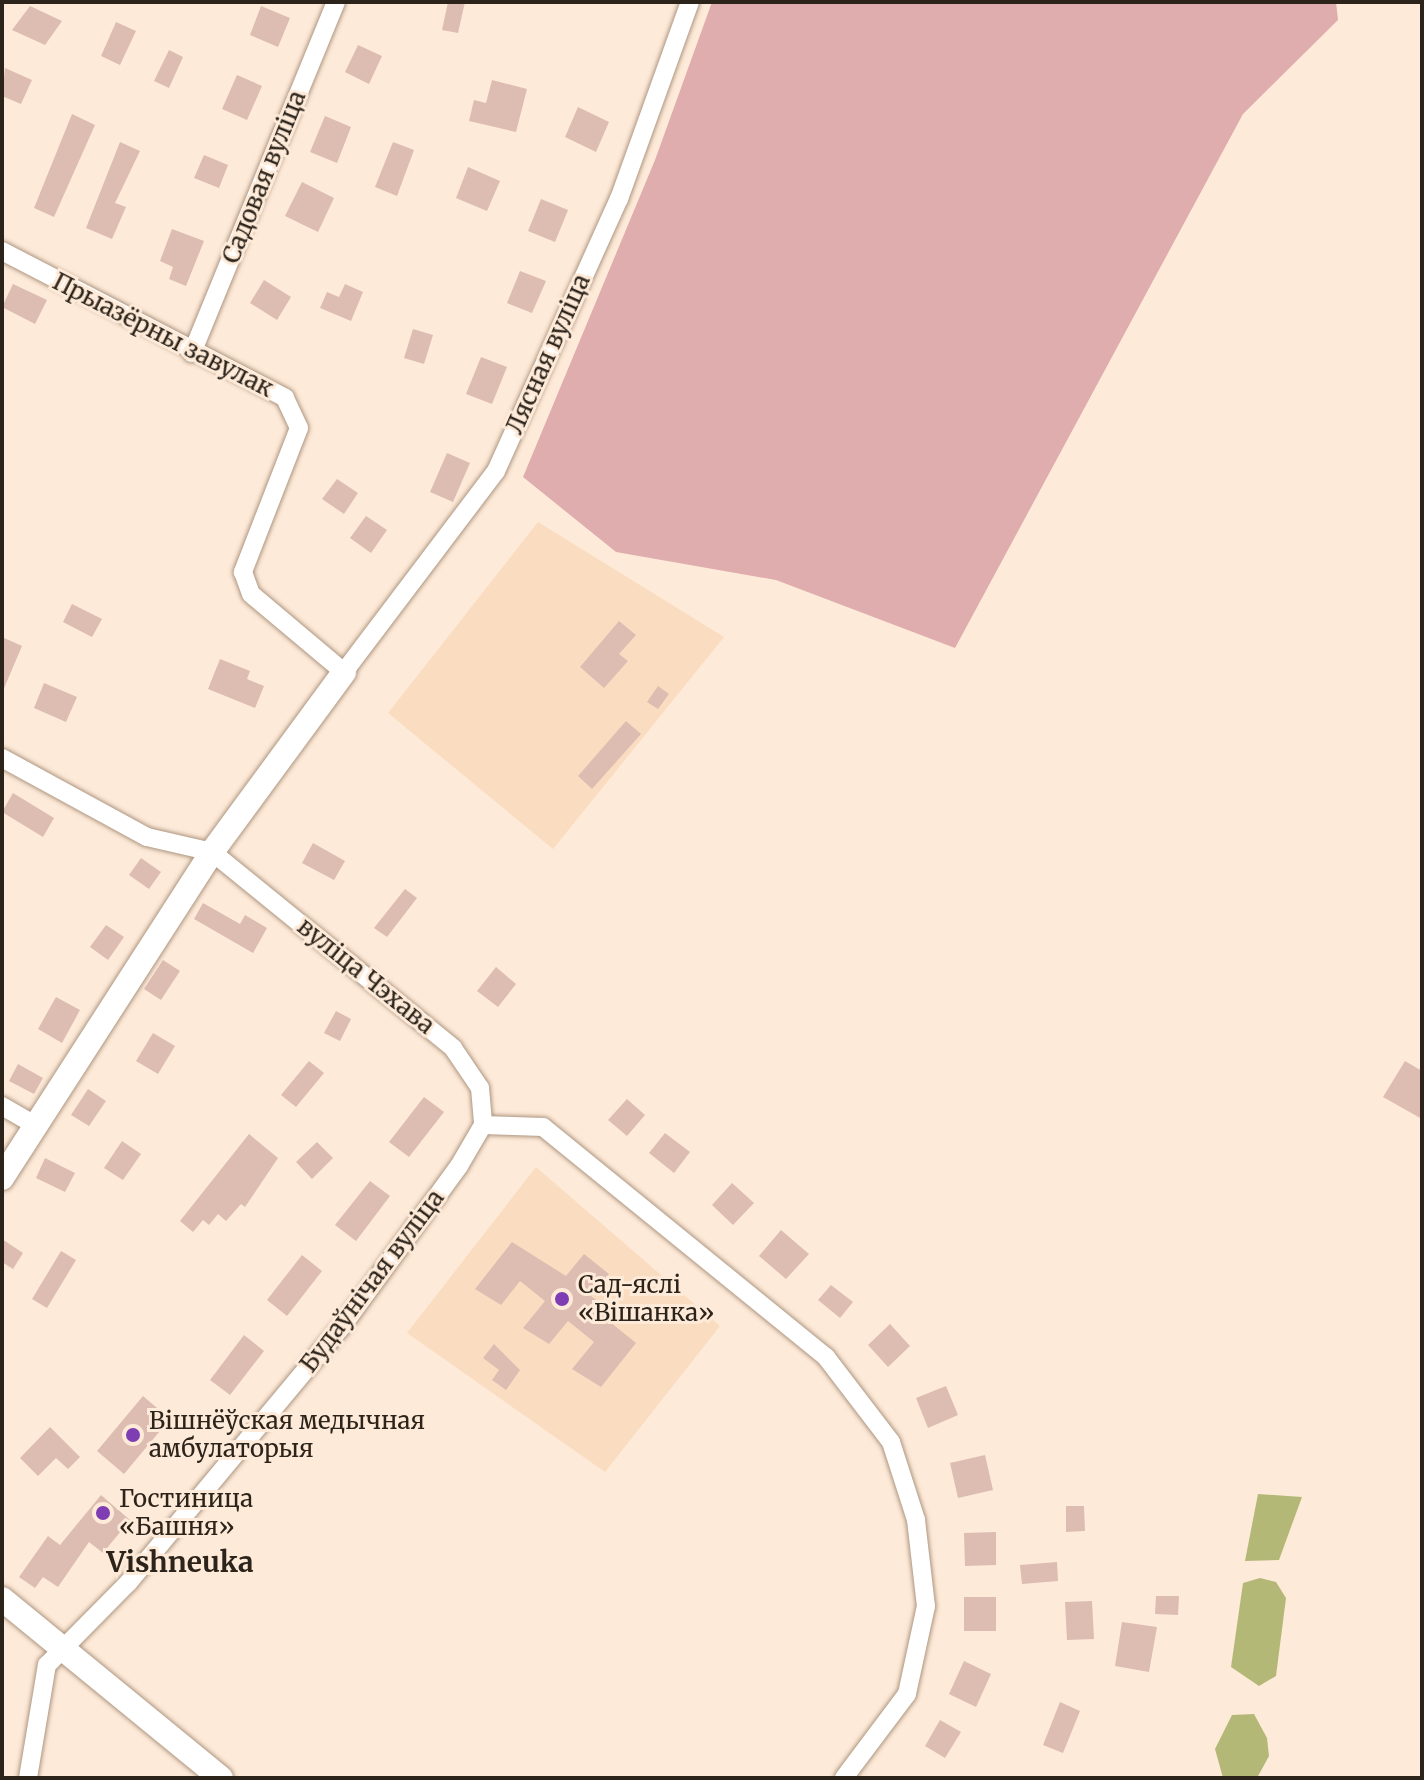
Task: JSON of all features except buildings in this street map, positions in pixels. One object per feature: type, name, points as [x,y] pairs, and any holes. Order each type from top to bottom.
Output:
[{"type":"street","name":"Садовая вуліца","points":[[192,353],[336,2]]},
{"type":"street","name":"Лясная вуліца","points":[[344,672],[496,471],[619,199],[690,2]]},
{"type":"street","name":"Прыазёрны завулак","points":[[2,251],[192,353],[285,398],[299,428],[243,572],[251,594],[344,672]]},
{"type":"street","points":[[2,1178],[212,852],[344,672]]},
{"type":"street","name":"вуліца Чэхава","points":[[2,758],[147,837],[212,852],[453,1048],[480,1088],[483,1125]]},
{"type":"street","points":[[2,1106],[35,1125]]},
{"type":"street","points":[[483,1125],[543,1127],[826,1357],[891,1442],[916,1520],[926,1606],[907,1694],[844,1778]]},
{"type":"street","name":"Будаўнічая вуліца","points":[[28,1778],[47,1665],[128,1583],[343,1325],[459,1166],[483,1125]]},
{"type":"street","points":[[2,1599],[221,1778]]},
{"type":"shaded area","points":[[712,2],[1336,2],[1338,20],[1243,114],[955,648],[776,580],[616,552],[523,477],[655,160]]},
{"type":"shaded area","points":[[538,522],[724,637],[553,849],[388,713]]},
{"type":"shaded area","name":"Сад-яслі «Вішанка»","points":[[536,1167],[720,1326],[605,1472],[407,1333]]},
{"type":"shaded area","points":[[1258,1494],[1302,1497],[1279,1560],[1245,1561]]},
{"type":"shaded area","points":[[1260,1578],[1276,1582],[1286,1598],[1276,1676],[1259,1686],[1231,1667],[1243,1583]]},
{"type":"shaded area","points":[[1254,1714],[1267,1738],[1269,1756],[1257,1778],[1223,1778],[1215,1749],[1232,1715]]},
{"type":"place","name":"Сад-яслі «Вішанка»","points":[[562,1299]]},
{"type":"place","name":"Вішнёўская медычная амбулаторыя","points":[[133,1435]]},
{"type":"place","name":"Гостиница «Башня»","points":[[103,1513]]},
{"type":"district","name":"Vishneuka","points":[[180,1562]]}]
